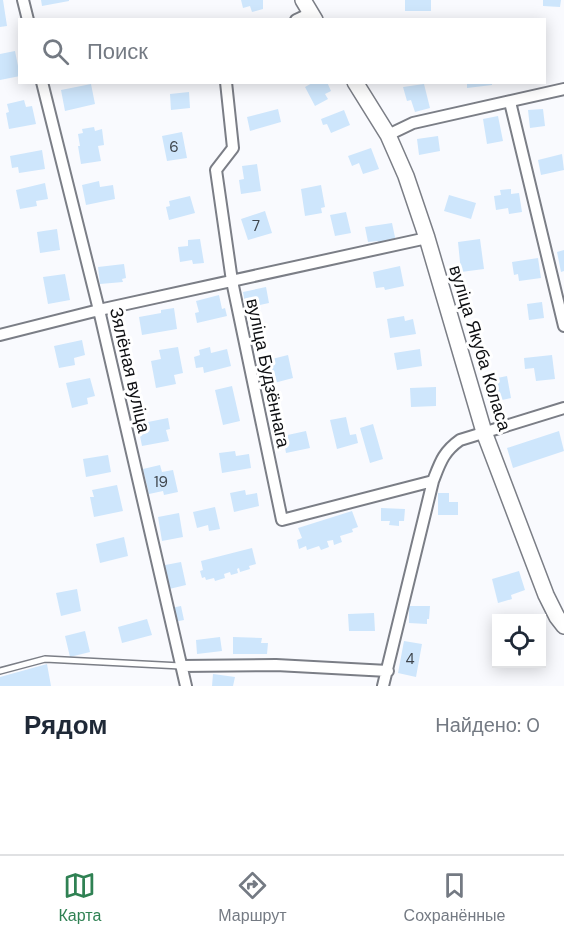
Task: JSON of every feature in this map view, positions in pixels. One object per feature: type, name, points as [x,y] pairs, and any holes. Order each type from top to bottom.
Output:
[{"type":"main road","name":"вуліца Якуба Коласа","points":[[356,84],[388,135],[406,176],[427,238],[484,432],[546,595],[564,626]]},
{"type":"street","points":[[23,0],[28,18]]},
{"type":"street","name":"Зялёная вуліца","points":[[42,84],[99,310],[186,686]]},
{"type":"street","name":"вуліца Будзённага","points":[[226,84],[233,147],[216,170],[232,282],[282,520],[433,481]]},
{"type":"street","points":[[388,135],[413,123],[564,89]]},
{"type":"street","points":[[510,102],[564,326]]},
{"type":"street","points":[[0,335],[99,310],[427,238]]},
{"type":"street","points":[[383,686],[433,481],[442,457],[460,440],[564,408]]},
{"type":"street","points":[[181,666],[276,665],[388,671]]},
{"type":"lane","points":[[0,671],[45,659],[181,666]]},
{"type":"building","points":[[0,0],[3,0],[7,26],[0,27]]},
{"type":"building","points":[[41,0],[69,0],[69,1],[42,6]]},
{"type":"building","points":[[241,0],[263,0],[263,9],[252,12],[250,6],[243,8]]},
{"type":"building","points":[[405,0],[431,0],[431,11],[405,11]]},
{"type":"building","points":[[543,0],[561,0],[560,7],[543,6]]},
{"type":"building","points":[[15,51],[18,76],[0,80],[0,54]]},
{"type":"building","points":[[91,84],[95,104],[65,111],[61,90]]},
{"type":"building","points":[[310,84],[328,84],[331,91],[325,94],[328,99],[315,106],[305,87]]},
{"type":"building","points":[[424,84],[430,108],[415,112],[411,100],[407,101],[403,87]]},
{"type":"building","points":[[467,84],[492,84],[492,85],[467,88]]},
{"type":"building","points":[[189,92],[190,108],[171,110],[170,94]]},
{"type":"building","points":[[24,100],[26,107],[32,106],[36,124],[9,129],[7,104]]},
{"type":"building","points":[[278,109],[281,122],[250,131],[247,117]]},
{"type":"building","points":[[543,109],[545,126],[530,128],[528,110]]},
{"type":"building","points":[[344,110],[350,125],[331,133],[327,124],[323,125],[321,119]]},
{"type":"building","points":[[498,116],[503,141],[487,144],[483,119]]},
{"type":"building","points":[[94,127],[95,131],[102,129],[104,145],[98,146],[101,161],[81,164],[78,134],[83,133],[82,129]]},
{"type":"building","points":[[182,132],[187,158],[167,161],[162,136]]},
{"type":"building","points":[[438,136],[440,151],[419,155],[417,139]]},
{"type":"building","points":[[371,148],[379,169],[363,174],[359,163],[352,166],[348,156]]},
{"type":"building","points":[[42,150],[45,169],[19,173],[18,167],[12,168],[10,156]]},
{"type":"building","points":[[562,154],[564,170],[541,175],[538,160]]},
{"type":"building","points":[[257,164],[261,191],[241,194],[239,180],[244,179],[242,166]]},
{"type":"building","points":[[99,181],[100,187],[113,185],[115,199],[86,205],[82,185]]},
{"type":"building","points":[[45,183],[48,199],[36,201],[37,206],[20,209],[16,190]]},
{"type":"building","points":[[321,185],[325,207],[321,208],[322,213],[305,216],[301,189]]},
{"type":"building","points":[[511,189],[511,194],[519,193],[522,212],[509,214],[508,208],[496,210],[494,196],[501,195],[500,190]]},
{"type":"building","points":[[449,195],[476,203],[471,219],[444,211]]},
{"type":"building","points":[[190,196],[195,213],[169,220],[166,207],[170,206],[169,201]]},
{"type":"building","points":[[265,211],[272,233],[248,240],[241,219]]},
{"type":"building","points":[[346,212],[351,233],[335,236],[330,215]]},
{"type":"building","points":[[392,223],[396,242],[379,245],[378,241],[368,242],[365,227]]},
{"type":"building","points":[[57,229],[60,250],[40,253],[37,232]]},
{"type":"building","points":[[200,239],[204,263],[193,264],[192,260],[180,262],[178,247],[188,246],[188,240]]},
{"type":"building","points":[[480,239],[484,269],[461,272],[458,242]]},
{"type":"building","points":[[564,250],[564,271],[561,272],[557,252]]},
{"type":"building","points":[[538,258],[541,278],[519,281],[518,274],[514,275],[512,262]]},
{"type":"building","points":[[124,264],[126,278],[122,279],[123,282],[100,284],[98,267]]},
{"type":"building","points":[[400,266],[404,286],[385,290],[384,287],[376,288],[373,272]]},
{"type":"building","points":[[65,274],[70,300],[48,304],[43,277]]},
{"type":"building","points":[[266,287],[269,303],[246,308],[243,292]]},
{"type":"building","points":[[219,295],[222,309],[225,308],[227,316],[197,323],[195,313],[199,312],[196,301]]},
{"type":"building","points":[[542,302],[544,318],[529,320],[527,304]]},
{"type":"building","points":[[174,308],[177,329],[142,335],[139,317]]},
{"type":"building","points":[[404,316],[405,321],[413,319],[416,334],[390,338],[387,319]]},
{"type":"building","points":[[82,340],[85,355],[74,358],[75,365],[59,368],[54,346]]},
{"type":"building","points":[[178,347],[183,373],[174,375],[176,384],[156,388],[151,361],[161,359],[159,350]]},
{"type":"building","points":[[210,347],[211,353],[227,349],[231,366],[204,373],[203,367],[196,368],[194,357],[200,355],[199,350]]},
{"type":"building","points":[[420,349],[422,366],[397,370],[394,353]]},
{"type":"building","points":[[288,355],[293,378],[274,383],[268,360]]},
{"type":"building","points":[[552,355],[555,379],[536,381],[534,368],[525,369],[524,358]]},
{"type":"building","points":[[507,376],[511,398],[488,403],[483,381]]},
{"type":"building","points":[[90,378],[95,396],[87,398],[88,404],[72,408],[66,383]]},
{"type":"building","points":[[232,386],[240,421],[223,425],[215,390]]},
{"type":"building","points":[[436,387],[436,406],[411,407],[410,388]]},
{"type":"building","points":[[346,417],[350,435],[356,434],[358,443],[337,449],[330,420]]},
{"type":"building","points":[[168,418],[170,429],[166,430],[169,441],[142,446],[139,431],[149,429],[148,422]]},
{"type":"building","points":[[373,424],[383,459],[370,463],[360,428]]},
{"type":"building","points":[[306,431],[310,448],[286,453],[283,436]]},
{"type":"building","points":[[559,431],[564,451],[513,468],[507,448]]},
{"type":"building","points":[[235,451],[236,456],[249,454],[251,468],[222,473],[219,453]]},
{"type":"building","points":[[108,455],[111,472],[86,477],[83,459]]},
{"type":"building","points":[[160,465],[162,472],[173,470],[178,492],[164,495],[163,491],[149,494],[143,469]]},
{"type":"building","points":[[117,485],[123,511],[94,517],[90,497],[94,497],[92,490]]},
{"type":"building","points":[[245,490],[246,495],[257,493],[259,506],[234,512],[230,493]]},
{"type":"building","points":[[438,493],[449,493],[449,502],[458,502],[458,515],[438,515]]},
{"type":"building","points":[[215,507],[220,529],[209,531],[208,525],[197,528],[193,512]]},
{"type":"building","points":[[381,508],[405,509],[404,521],[399,521],[399,526],[389,525],[390,521],[381,521]]},
{"type":"building","points":[[352,511],[358,527],[352,529],[353,532],[340,536],[342,542],[334,545],[333,540],[327,541],[329,547],[321,550],[319,546],[307,550],[306,546],[299,549],[297,540],[302,538],[298,528]]},
{"type":"building","points":[[179,513],[183,537],[162,541],[158,517]]},
{"type":"building","points":[[124,537],[128,556],[100,563],[96,544]]},
{"type":"building","points":[[252,548],[256,564],[249,566],[250,569],[240,572],[239,568],[238,573],[224,574],[225,578],[215,581],[214,578],[206,580],[205,577],[202,578],[201,561]]},
{"type":"building","points":[[181,562],[186,585],[165,590],[160,566]]},
{"type":"building","points":[[519,571],[525,590],[511,595],[512,599],[498,603],[492,579]]},
{"type":"building","points":[[77,589],[81,611],[61,616],[56,593]]},
{"type":"building","points":[[181,606],[184,620],[174,622],[171,608]]},
{"type":"building","points":[[409,606],[430,606],[427,624],[409,623]]},
{"type":"building","points":[[374,613],[375,631],[349,631],[348,614]]},
{"type":"building","points":[[147,619],[152,635],[122,643],[118,627]]},
{"type":"building","points":[[85,631],[90,652],[70,657],[65,636]]},
{"type":"building","points":[[220,637],[222,651],[197,654],[196,640]]},
{"type":"building","points":[[233,637],[262,638],[261,643],[268,643],[267,654],[233,654]]},
{"type":"building","points":[[404,641],[422,644],[416,677],[398,673]]},
{"type":"building","points":[[47,664],[51,686],[0,686],[0,677]]},
{"type":"building","points":[[213,674],[235,677],[233,686],[212,686]]}]
